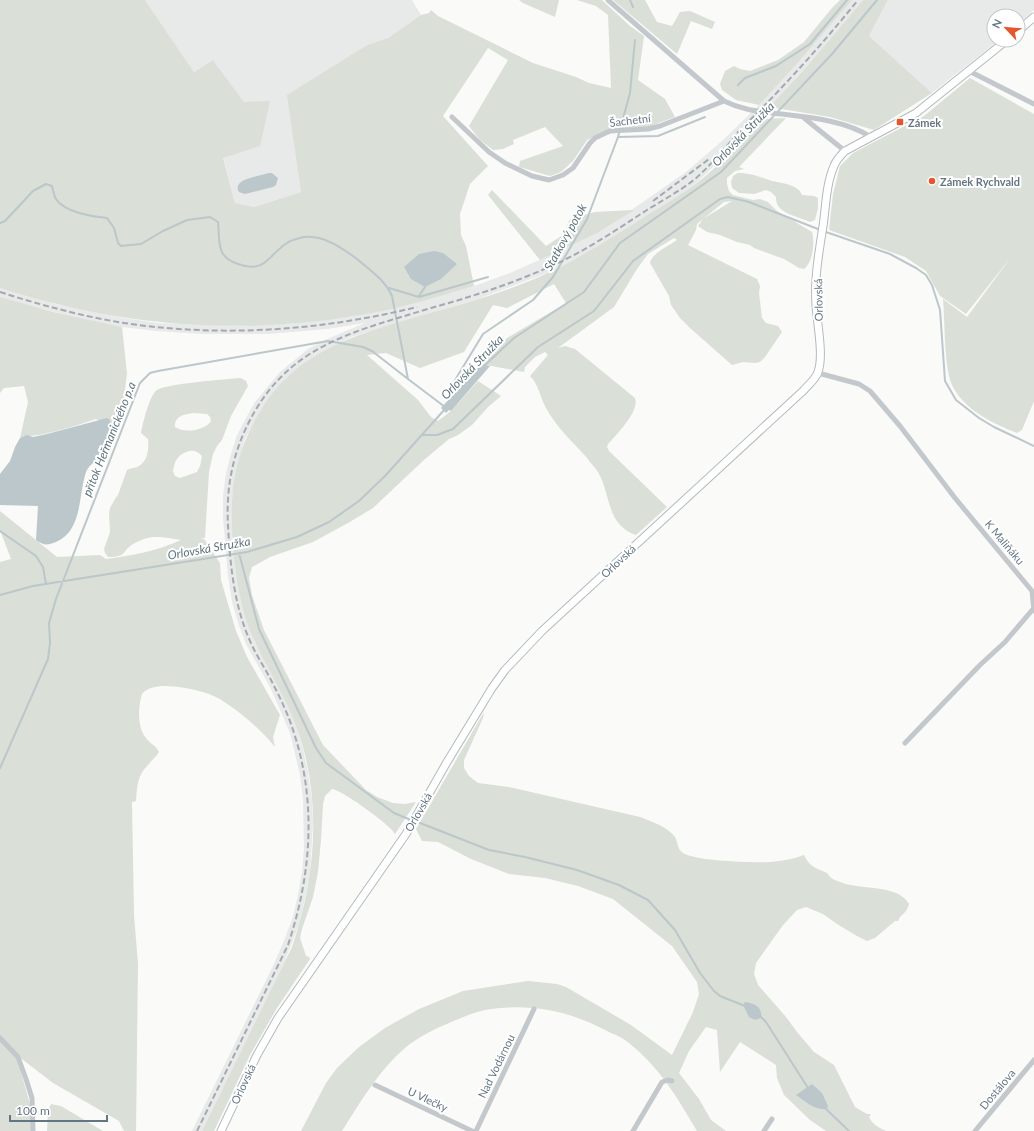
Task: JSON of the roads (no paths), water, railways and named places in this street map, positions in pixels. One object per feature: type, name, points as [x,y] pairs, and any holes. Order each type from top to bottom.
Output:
[{"type":"main road","points":[[1026,24],[1034,17]]},
{"type":"main road","name":"Orlovská","points":[[221,1131],[257,1055],[278,1018],[411,825],[447,762],[505,670],[524,649],[803,391],[814,379],[818,372],[820,346],[816,285],[828,186],[835,163],[845,151],[916,112],[997,48]]},
{"type":"street","points":[[608,0],[724,101],[746,110],[829,120],[871,137]]},
{"type":"street","points":[[969,71],[1034,104]]},
{"type":"street","name":"Šachetní","points":[[452,117],[489,152],[505,163],[532,176],[549,180],[563,175],[573,168],[590,143],[595,138],[610,130],[648,129],[660,126],[724,101]]},
{"type":"street","points":[[803,118],[845,151]]},
{"type":"street","name":"K Maliňáku","points":[[818,372],[859,384],[870,392],[900,426],[955,498],[1032,591],[1034,610],[1005,642],[980,665],[905,743]]},
{"type":"street","name":"Nad Vodárnou","points":[[476,1131],[534,1009]]},
{"type":"street","points":[[0,1038],[18,1057],[26,1079],[32,1098],[33,1131]]},
{"type":"street","name":"Dostálova","points":[[975,1131],[1034,1060]]},
{"type":"street","points":[[633,1131],[662,1082],[668,1080],[672,1081]]},
{"type":"street","name":"U Vlečky","points":[[375,1085],[472,1131]]},
{"type":"street","points":[[764,1131],[772,1119]]},
{"type":"waterway","name":"Statkový potok","points":[[630,0],[633,7]]},
{"type":"waterway","points":[[738,85],[745,78],[776,66],[810,44],[847,0]]},
{"type":"waterway","name":"Orlovská Stružka","points":[[484,366],[514,338],[584,292],[620,243],[721,172],[832,54],[877,0]]},
{"type":"waterway","name":"Statkový potok","points":[[449,400],[452,385],[483,334],[533,300],[553,277],[587,219],[618,137],[630,93],[635,40]]},
{"type":"waterway","points":[[618,137],[658,136],[705,117]]},
{"type":"waterway","points":[[0,223],[5,221],[33,191],[46,184],[52,186],[56,199],[65,207],[79,213],[107,218],[114,228],[118,243],[121,246],[141,244],[163,231],[187,220],[210,217],[218,222],[220,248],[226,257],[231,261],[247,266],[255,267],[261,265],[293,240],[304,237],[326,240],[357,259],[377,276],[389,290],[392,296],[408,379],[445,407]]},
{"type":"waterway","points":[[423,435],[437,435],[453,429],[538,347],[594,311],[633,261],[720,199],[728,197],[749,202],[823,231],[890,254],[926,275],[932,285],[940,310],[945,381],[956,400],[979,418],[994,427],[1034,446]]},
{"type":"waterway","points":[[389,288],[419,297],[488,277]]},
{"type":"waterway","points":[[419,296],[425,287]]},
{"type":"waterway","name":"přítok Heřmanického p.a","points":[[0,768],[48,659],[50,643],[49,623],[56,599],[140,383],[150,373],[328,341],[363,347],[372,351],[408,379]]},
{"type":"waterway","name":"Orlovská Stružka","points":[[0,595],[33,586],[247,552],[297,537],[329,522],[359,501],[386,475],[445,409]]},
{"type":"waterway","points":[[0,531],[36,556],[43,567],[46,584]]},
{"type":"waterway","points":[[239,553],[259,629],[316,748],[326,763],[394,813],[411,820]]},
{"type":"waterway","points":[[415,821],[489,850],[577,870],[619,885],[648,900],[675,930],[700,973],[714,991],[720,996],[745,1006]]},
{"type":"waterway","points":[[760,1016],[766,1022],[808,1088]]},
{"type":"waterway","points":[[825,1108],[849,1131]]},
{"type":"railway","points":[[737,133],[769,101],[829,35],[858,0]]},
{"type":"railway","points":[[197,1131],[288,945],[302,893],[308,840],[306,786],[294,733],[280,697],[250,641],[240,613],[234,584],[229,540],[229,486],[237,450],[247,426],[263,399],[281,377],[302,359],[324,346],[375,325],[506,285],[575,255],[612,233],[695,179],[741,129]]},
{"type":"railway","points":[[653,201],[709,159]]},
{"type":"railway","points":[[0,292],[57,309],[116,322],[189,330],[255,330],[320,325],[417,307]]},
{"type":"place","name":"Zámek","points":[[900,122]]},
{"type":"place","name":"Zámek Rychvald","points":[[932,181]]}]
